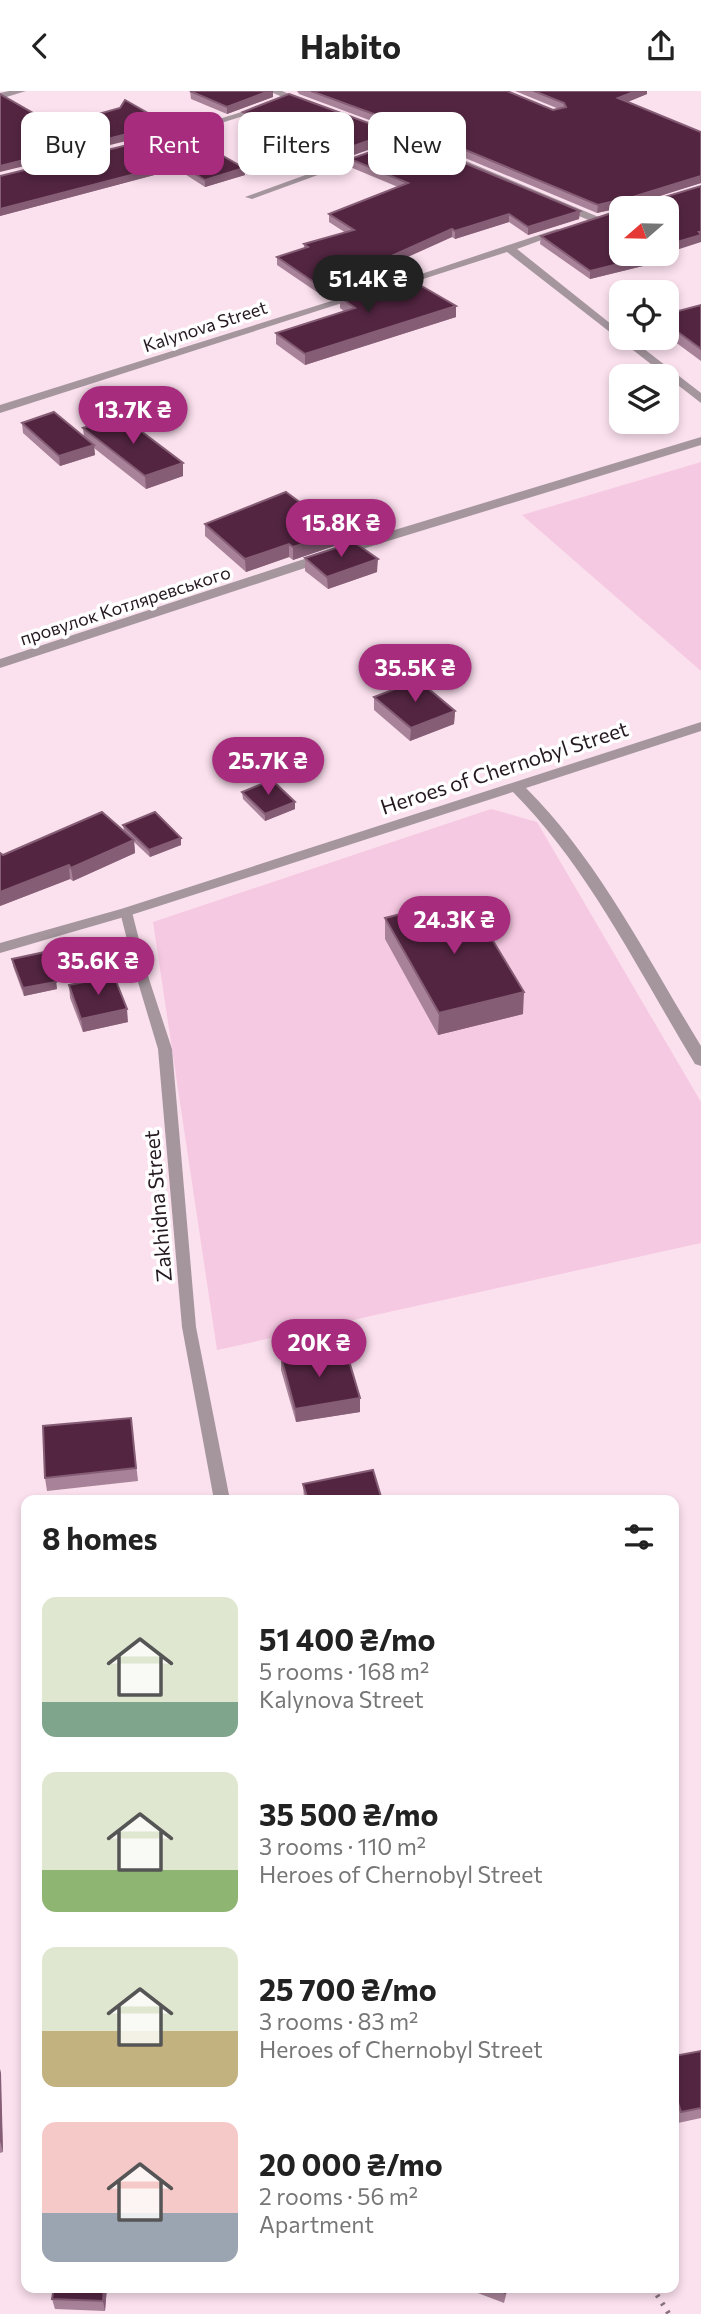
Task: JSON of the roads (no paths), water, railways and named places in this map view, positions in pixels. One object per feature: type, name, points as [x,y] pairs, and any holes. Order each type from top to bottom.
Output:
[{"type":"street","points":[[0,96],[20,91]]},
{"type":"street","points":[[273,91],[325,110]]},
{"type":"street","points":[[224,122],[303,91]]},
{"type":"street","points":[[362,123],[368,125]]},
{"type":"street","name":"Kalynova Street","points":[[0,409],[603,218],[466,164]]},
{"type":"street","points":[[509,248],[609,327]]},
{"type":"street","points":[[639,350],[701,399]]},
{"type":"street","name":"провулок Котляревського","points":[[0,664],[370,542],[701,441]]},
{"type":"street","name":"Heroes of Chernobyl Street","points":[[0,948],[126,912],[701,726]]},
{"type":"street","points":[[517,787],[548,817],[579,859],[701,1060]]},
{"type":"lane","points":[[249,197],[368,156]]},
{"type":"lane","name":"Zakhidna Street","points":[[126,912],[165,1049],[188,1327],[221,1495]]}]
